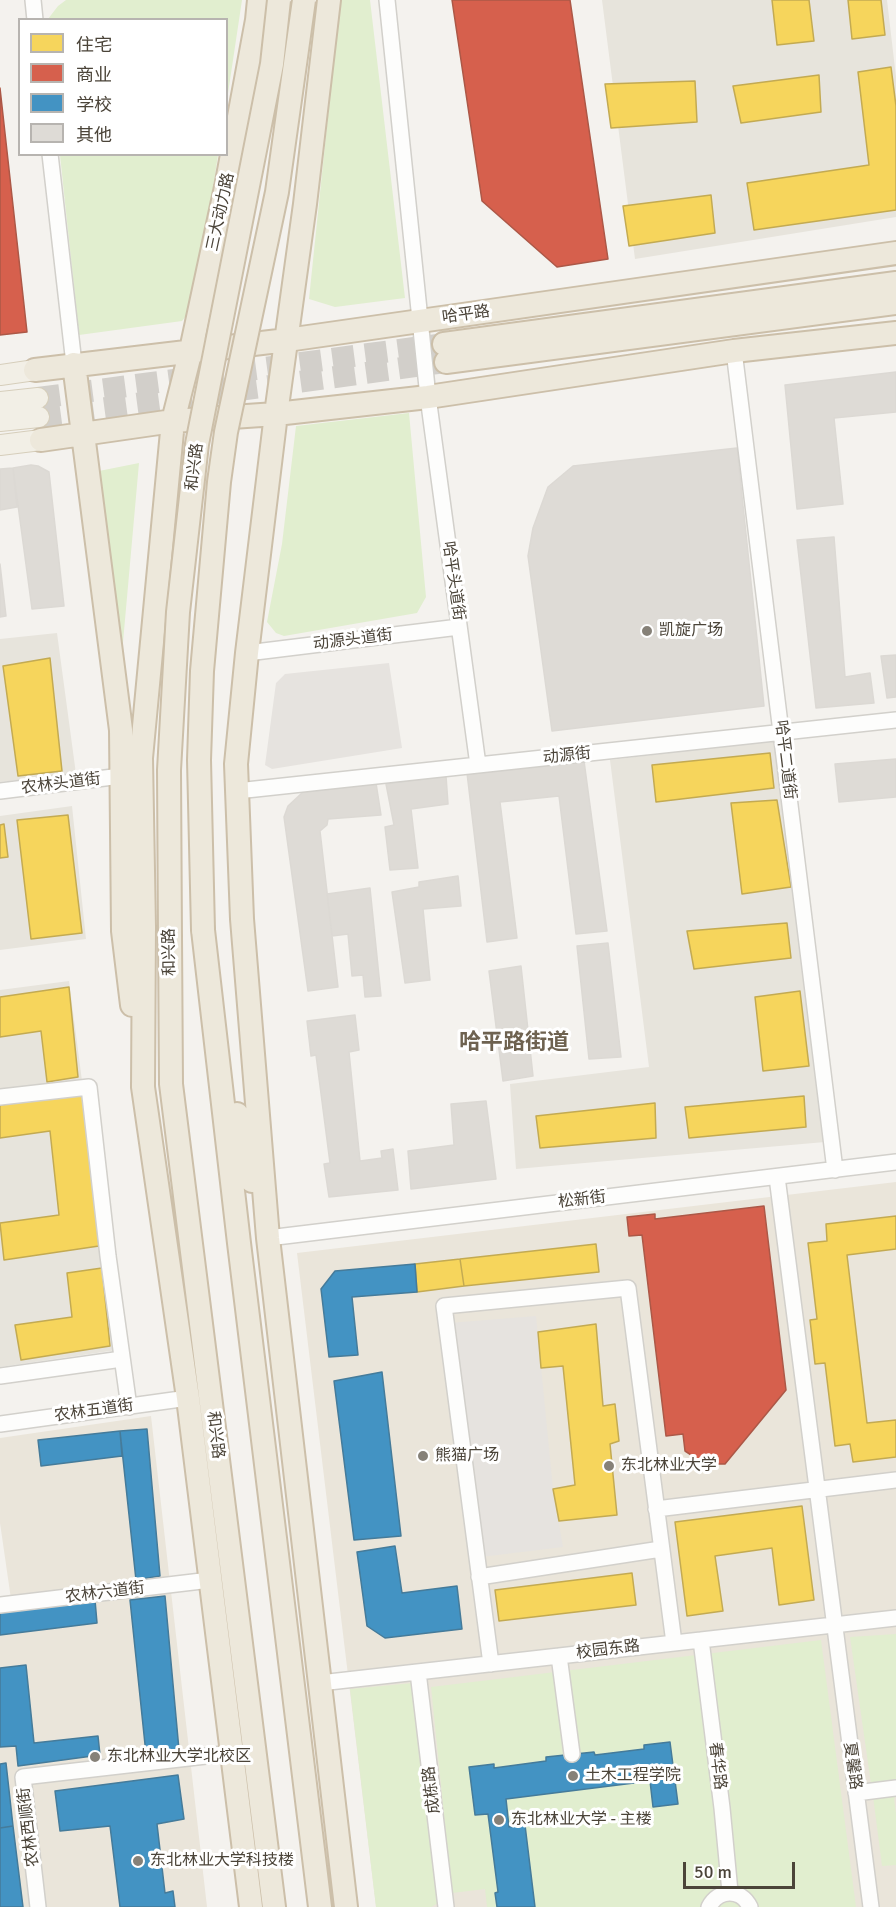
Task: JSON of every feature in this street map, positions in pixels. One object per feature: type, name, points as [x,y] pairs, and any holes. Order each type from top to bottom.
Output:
[{"type":"highway","name":"三大动力路","points":[[173,421],[191,350],[226,187],[259,0]]},
{"type":"highway","name":"和兴路","points":[[273,1907],[171,1084],[170,758],[178,612],[197,444],[270,75],[279,0]]},
{"type":"highway","points":[[304,0],[277,192],[226,432],[219,482],[202,671],[199,760],[203,930],[320,1907]]},
{"type":"highway","points":[[329,0],[276,414],[236,764],[242,919],[270,1261],[346,1907]]},
{"type":"highway","name":"哈平路","points":[[35,370],[286,340],[896,253]]},
{"type":"highway","points":[[778,269],[896,273]]},
{"type":"highway","name":"哈平路","points":[[893,305],[445,353],[896,283]]},
{"type":"highway","points":[[41,440],[173,421],[276,414],[428,397],[734,351],[896,333]]},
{"type":"highway","name":"和兴路","points":[[74,364],[121,730],[123,931],[188,1398],[251,1907]]},
{"type":"highway","name":"和兴路","points":[[143,1087],[144,927],[141,758],[173,421]]},
{"type":"highway","points":[[211,1000],[270,1261]]},
{"type":"highway","points":[[167,1247],[171,1084]]},
{"type":"main road","points":[[0,375],[35,370]]},
{"type":"main road","points":[[0,402],[39,408],[0,421]]},
{"type":"main road","points":[[0,445],[41,440]]},
{"type":"street","points":[[33,0],[35,18]]},
{"type":"street","name":"哈平头道街","points":[[387,0],[428,397],[478,765]]},
{"type":"street","points":[[50,156],[74,364]]},
{"type":"street","name":"哈平二道街","points":[[734,351],[835,1170]]},
{"type":"street","name":"动源头道街","points":[[247,653],[459,627]]},
{"type":"street","name":"动源街","points":[[237,791],[896,720]]},
{"type":"street","name":"农林头道街","points":[[0,791],[121,776]]},
{"type":"street","points":[[0,1096],[89,1087],[108,1256],[129,1407]]},
{"type":"street","name":"松新街","points":[[268,1238],[896,1162]]},
{"type":"street","name":"夏馨路","points":[[777,1177],[871,1907]]},
{"type":"street","points":[[490,1664],[444,1306],[628,1288],[674,1643]]},
{"type":"street","points":[[0,1376],[122,1359]]},
{"type":"street","name":"农林五道街","points":[[0,1424],[188,1398]]},
{"type":"street","points":[[656,1509],[896,1480]]},
{"type":"street","points":[[479,1577],[661,1549]]},
{"type":"street","name":"农林六道街","points":[[0,1605],[210,1580]]},
{"type":"street","name":"校园东路","points":[[320,1683],[896,1618]]},
{"type":"street","name":"春华路","points":[[701,1640],[730,1892]]},
{"type":"street","points":[[559,1656],[572,1754]]},
{"type":"street","name":"成栋路","points":[[418,1672],[446,1907]]},
{"type":"street","name":"农林西顺街","points":[[38,1907],[23,1777],[232,1753]]},
{"type":"street","points":[[856,1793],[896,1788]]},
{"type":"street","points":[[709,1907],[717,1896],[730,1892],[743,1897],[750,1907]]},
{"type":"shaded area","points":[[602,0],[887,0],[896,77],[896,217],[635,259]]},
{"type":"shaded area","points":[[57,633],[76,774],[0,782],[0,639]]},
{"type":"shaded area","points":[[389,663],[402,748],[272,769],[265,765],[276,683],[285,674]]},
{"type":"shaded area","points":[[777,740],[825,1142],[516,1169],[510,1084],[649,1067],[610,760]]},
{"type":"shaded area","points":[[72,806],[86,939],[0,950],[0,816]]},
{"type":"shaded area","points":[[69,981],[117,1350],[0,1367],[0,990]]},
{"type":"shaded area","name":"东北林业大学","points":[[896,1182],[896,1907],[376,1907],[297,1253]]},
{"type":"shaded area","points":[[536,1316],[553,1489],[563,1547],[481,1557],[449,1323]]},
{"type":"shaded area","name":"东北林业大学北校区","points":[[151,1416],[207,1907],[0,1907],[0,1608],[12,1606],[0,1523],[0,1438]]},
{"type":"green space","points":[[66,0],[242,0],[228,93],[228,18],[49,18]]},
{"type":"green space","points":[[340,0],[370,0],[405,298],[335,307],[309,299]]},
{"type":"green space","points":[[60,156],[218,156],[195,305],[182,321],[79,335]]},
{"type":"green space","points":[[409,413],[426,597],[417,613],[284,636],[276,633],[267,622],[282,544],[296,426]]},
{"type":"green space","points":[[139,463],[118,698],[89,473]]},
{"type":"green space","points":[[896,1634],[896,1781],[871,1784],[850,1637]]},
{"type":"green space","points":[[821,1640],[856,1907],[487,1907],[485,1889],[452,1893],[431,1687]]},
{"type":"green space","points":[[413,1683],[440,1902],[431,1907],[376,1907],[350,1689]]},
{"type":"green space","points":[[896,1793],[894,1798],[896,1865],[882,1866],[873,1796]]},
{"type":"building: 住宅","points":[[772,0],[809,0],[814,41],[777,45]]},
{"type":"building: 住宅","points":[[848,0],[881,0],[885,35],[852,39]]},
{"type":"building: 住宅","points":[[891,67],[896,106],[896,210],[754,230],[747,183],[869,165],[858,72]]},
{"type":"building: 住宅","points":[[819,75],[821,112],[741,123],[733,86]]},
{"type":"building: 住宅","points":[[695,81],[697,122],[611,128],[605,84]]},
{"type":"building: 住宅","points":[[711,195],[715,233],[629,246],[623,206]]},
{"type":"building: 住宅","points":[[50,658],[62,771],[18,776],[3,666]]},
{"type":"building: 住宅","points":[[770,753],[774,788],[656,802],[652,765]]},
{"type":"building: 住宅","points":[[777,800],[791,887],[742,894],[731,803]]},
{"type":"building: 住宅","points":[[68,815],[82,933],[31,939],[17,820]]},
{"type":"building: 住宅","points":[[4,824],[8,857],[0,858],[0,825]]},
{"type":"building: 住宅","points":[[787,923],[791,958],[694,969],[687,931]]},
{"type":"building: 住宅","points":[[69,987],[78,1077],[47,1082],[41,1031],[0,1037],[0,997]]},
{"type":"building: 住宅","points":[[800,991],[809,1066],[763,1071],[755,997]]},
{"type":"building: 住宅","points":[[83,1094],[99,1246],[4,1260],[0,1223],[59,1215],[50,1131],[0,1138],[0,1105]]},
{"type":"building: 住宅","points":[[804,1096],[806,1127],[689,1138],[685,1107]]},
{"type":"building: 住宅","points":[[655,1103],[656,1138],[540,1148],[536,1116]]},
{"type":"building: 住宅","points":[[896,1216],[896,1249],[847,1255],[867,1423],[896,1420],[896,1457],[853,1462],[850,1444],[835,1446],[825,1363],[815,1364],[810,1320],[817,1319],[808,1243],[827,1241],[826,1224]]},
{"type":"building: 住宅","points":[[596,1244],[599,1272],[464,1286],[460,1259]]},
{"type":"building: 住宅","points":[[460,1259],[464,1286],[417,1292],[415,1264]]},
{"type":"building: 住宅","points":[[102,1268],[110,1346],[21,1360],[15,1325],[72,1317],[67,1273]]},
{"type":"building: 住宅","points":[[596,1324],[603,1406],[615,1404],[619,1441],[610,1444],[617,1515],[559,1521],[553,1489],[575,1485],[563,1366],[541,1368],[538,1332]]},
{"type":"building: 住宅","points":[[802,1506],[814,1600],[779,1605],[772,1548],[715,1556],[723,1611],[687,1616],[675,1522]]},
{"type":"building: 住宅","points":[[632,1573],[636,1605],[499,1621],[495,1590]]},
{"type":"building: 商业","points":[[452,0],[570,0],[608,259],[557,267],[482,201]]},
{"type":"building: 商业","points":[[0,88],[27,332],[0,335]]},
{"type":"building: 商业","points":[[764,1206],[786,1390],[725,1464],[705,1464],[685,1451],[683,1434],[666,1436],[642,1235],[629,1236],[627,1217],[655,1214],[655,1219]]},
{"type":"building: 学校","points":[[415,1264],[417,1292],[352,1297],[358,1355],[329,1357],[321,1289],[335,1271]]},
{"type":"building: 学校","points":[[382,1372],[401,1536],[354,1540],[334,1381]]},
{"type":"building: 学校","points":[[147,1429],[160,1576],[136,1580],[120,1431]]},
{"type":"building: 学校","points":[[120,1431],[122,1456],[41,1466],[38,1440]]},
{"type":"building: 学校","points":[[395,1546],[402,1593],[457,1586],[462,1629],[385,1638],[367,1626],[357,1552]]},
{"type":"building: 学校","points":[[165,1596],[179,1750],[146,1754],[130,1600]]},
{"type":"building: 学校","points":[[95,1600],[97,1623],[0,1635],[0,1611]]},
{"type":"building: 学校","points":[[26,1665],[34,1743],[98,1736],[100,1755],[18,1766],[16,1746],[0,1747],[0,1668]]},
{"type":"building: 学校","name":"东北林业大学 - 主楼","points":[[670,1742],[678,1804],[653,1807],[650,1781],[506,1799],[509,1827],[525,1825],[535,1907],[497,1907],[495,1893],[498,1892],[488,1814],[475,1815],[469,1767],[494,1764],[494,1768],[546,1761],[546,1757],[594,1752],[595,1755],[644,1749],[644,1745]]},
{"type":"building: 学校","points":[[6,1763],[13,1826],[0,1828],[0,1764]]},
{"type":"building: 学校","name":"东北林业大学科技楼","points":[[178,1775],[184,1819],[157,1824],[165,1893],[173,1891],[175,1907],[120,1907],[110,1826],[60,1831],[55,1791]]},
{"type":"building: 学校","points":[[13,1826],[23,1907],[0,1907],[0,1828]]},
{"type":"building: 其他","points":[[896,372],[896,412],[834,418],[843,504],[797,509],[785,385]]},
{"type":"building: 其他","name":"凯旋广场","points":[[737,448],[764,706],[552,731],[528,556],[533,528],[548,487],[573,466]]},
{"type":"building: 其他","points":[[31,465],[49,472],[64,606],[32,609],[13,468]]},
{"type":"building: 其他","points":[[13,468],[17,507],[0,510],[0,469]]},
{"type":"building: 其他","points":[[834,537],[845,677],[870,673],[874,703],[816,708],[797,540]]},
{"type":"building: 其他","points":[[0,564],[6,616],[0,617]]},
{"type":"building: 其他","points":[[896,655],[896,697],[887,698],[881,656]]},
{"type":"building: 其他","points":[[896,759],[896,797],[839,802],[835,764]]},
{"type":"building: 其他","points":[[584,761],[607,931],[576,934],[559,796],[500,802],[517,938],[487,942],[467,773]]},
{"type":"building: 其他","points":[[446,776],[448,804],[411,809],[418,868],[390,870],[385,827],[394,825],[386,784]]},
{"type":"building: 其他","points":[[376,783],[381,815],[328,819],[327,825],[320,831],[338,987],[308,991],[284,817],[288,806],[303,792],[320,787]]},
{"type":"building: 其他","points":[[458,876],[461,906],[423,909],[430,980],[405,983],[392,892],[419,887],[419,882]]},
{"type":"building: 其他","points":[[370,888],[381,996],[365,997],[363,975],[352,976],[348,934],[332,936],[327,894]]},
{"type":"building: 其他","points":[[608,943],[621,1057],[589,1059],[577,946]]},
{"type":"building: 其他","points":[[521,966],[533,1076],[503,1081],[489,971]]},
{"type":"building: 其他","points":[[355,1015],[359,1050],[349,1052],[360,1161],[382,1158],[381,1151],[393,1149],[398,1190],[329,1197],[324,1164],[330,1163],[316,1055],[311,1056],[307,1021]]},
{"type":"building: 其他","points":[[486,1101],[496,1179],[411,1189],[408,1151],[454,1145],[451,1104]]},
{"type":"tunnel","points":[[38,398],[444,344]]},
{"type":"tunnel","points":[[39,417],[446,362]]},
{"type":"place","name":"凯旋广场","points":[[647,631]]},
{"type":"place","name":"熊猫广场","points":[[423,1456]]},
{"type":"place","name":"东北林业大学","points":[[609,1466]]},
{"type":"place","name":"东北林业大学北校区","points":[[95,1757]]},
{"type":"place","name":"土木工程学院","points":[[573,1776]]},
{"type":"place","name":"东北林业大学 - 主楼","points":[[499,1820]]},
{"type":"place","name":"东北林业大学科技楼","points":[[138,1861]]},
{"type":"district","name":"哈平路街道","points":[[514,1043]]}]
